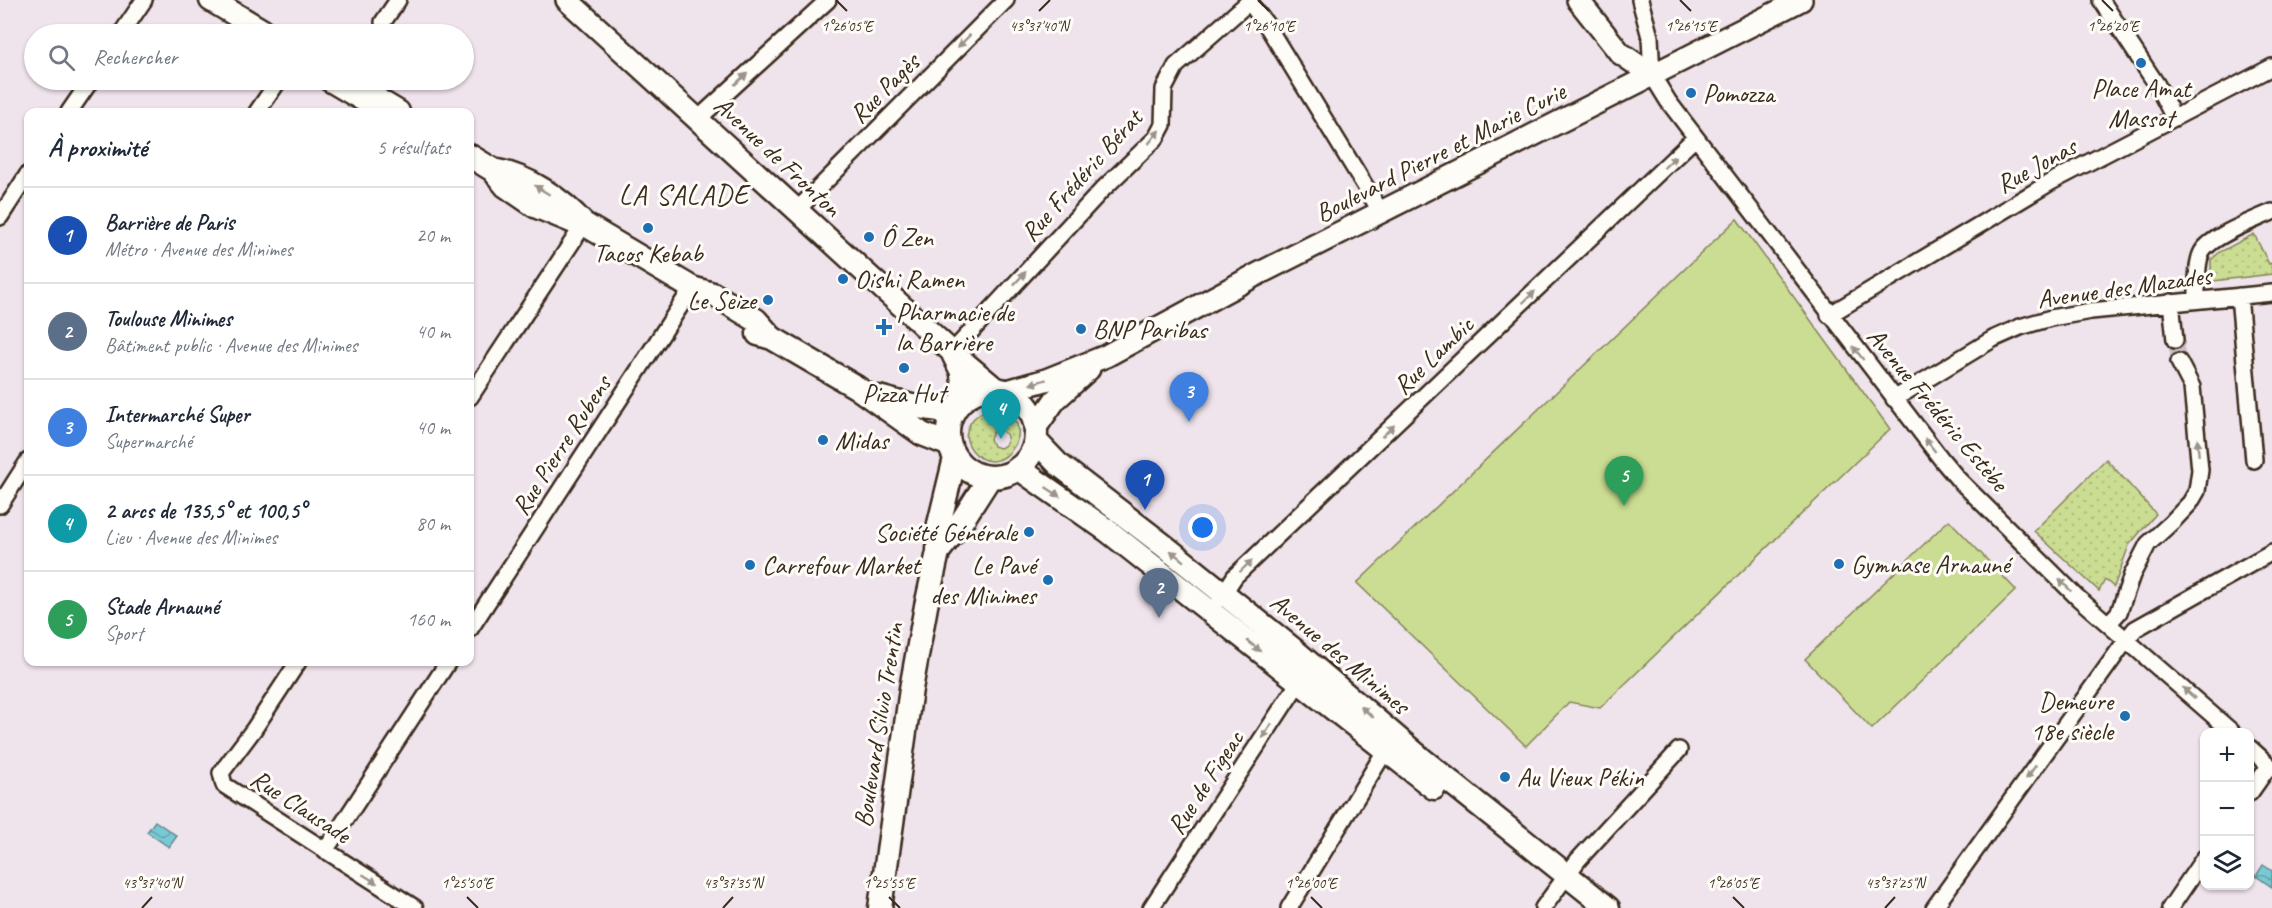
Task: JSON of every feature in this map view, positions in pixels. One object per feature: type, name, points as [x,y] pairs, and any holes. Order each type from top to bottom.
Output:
[{"type":"main road","points":[[211,0],[251,24]]},
{"type":"main road","name":"Avenue de Fronton","points":[[567,0],[952,352],[1002,390]]},
{"type":"main road","points":[[1578,0],[1620,53],[1652,75]]},
{"type":"main road","name":"Boulevard Pierre et Marie Curie","points":[[1002,390],[1046,380],[1106,356],[1252,277],[1801,0]]},
{"type":"main road","points":[[347,90],[362,99],[378,100]]},
{"type":"main road","points":[[371,90],[378,100],[391,108]]},
{"type":"main road","points":[[474,158],[493,170],[513,174],[545,191],[584,224],[692,288],[713,294],[756,320],[772,338],[856,387],[922,434],[952,451],[969,471],[990,477],[1007,475],[1018,468],[1032,453],[1036,434],[1026,404],[1002,390],[975,393],[959,406],[948,434],[952,451]]},
{"type":"main road","name":"Avenue de Fronton","points":[[952,352],[961,371],[959,406]]},
{"type":"main road","name":"Boulevard Pierre et Marie Curie","points":[[1036,434],[1055,400],[1106,356]]},
{"type":"main road","points":[[856,387],[898,403],[959,406]]},
{"type":"main road","name":"Avenue des Minimes","points":[[1036,434],[1058,464],[1216,601],[1299,682],[1390,743],[1562,880],[1608,908]]},
{"type":"main road","name":"Boulevard Silvio Trentin","points":[[880,908],[911,689],[938,552],[939,524],[952,451]]},
{"type":"main road","name":"Avenue des Minimes","points":[[1018,468],[1108,531],[1294,650],[1390,743]]},
{"type":"main road","name":"Boulevard Silvio Trentin","points":[[938,552],[958,527],[990,477]]},
{"type":"main road","name":"Avenue des Minimes","points":[[1562,880],[1586,908]]},
{"type":"street","points":[[128,24],[144,0]]},
{"type":"street","points":[[383,22],[398,0]]},
{"type":"street","points":[[698,119],[828,0]]},
{"type":"street","name":"Rue Pagès","points":[[797,210],[1006,0]]},
{"type":"street","points":[[1640,0],[1650,37],[1652,75]]},
{"type":"street","points":[[2101,0],[2157,85],[2174,118]]},
{"type":"street","points":[[1250,1],[1382,212]]},
{"type":"street","name":"Rue Frédéric Bérat","points":[[952,352],[1102,190],[1156,138],[1163,125],[1164,89],[1176,66],[1250,1]]},
{"type":"street","name":"Rue Jonas","points":[[1829,315],[2051,182],[2272,67]]},
{"type":"street","name":"Avenue Frédéric Estèbe","points":[[1652,75],[1695,138],[1829,315],[1958,479],[2077,597],[2227,728]]},
{"type":"street","points":[[72,108],[84,90]]},
{"type":"street","points":[[260,108],[272,90]]},
{"type":"street","name":"Rue Lambic","points":[[1216,601],[1235,576],[1695,138]]},
{"type":"street","points":[[0,217],[24,180]]},
{"type":"street","points":[[2197,300],[2197,277],[2201,252],[2212,242],[2272,212]]},
{"type":"street","points":[[474,391],[584,224]]},
{"type":"street","name":"Rue Pierre Rubens","points":[[474,623],[692,288]]},
{"type":"street","name":"Avenue des Mazades","points":[[1894,399],[1993,339],[2020,327],[2051,318],[2091,311],[2272,293]]},
{"type":"street","points":[[2240,296],[2254,460]]},
{"type":"street","points":[[2171,302],[2175,340]]},
{"type":"street","points":[[2109,623],[2119,612],[2132,574],[2148,544],[2190,503],[2197,491],[2200,470],[2192,387],[2179,362]]},
{"type":"street","points":[[0,505],[24,467]]},
{"type":"street","points":[[1934,908],[2135,629],[2272,552]]},
{"type":"street","name":"Rue Clausade","points":[[295,666],[254,729],[221,773],[224,785],[415,908]]},
{"type":"street","points":[[325,851],[445,666]]},
{"type":"street","name":"Rue de Figeac","points":[[1151,908],[1299,682]]},
{"type":"street","points":[[1289,908],[1390,743]]},
{"type":"street","points":[[1544,908],[1562,880],[1678,750]]},
{"type":"street","points":[[2254,752],[2270,767],[2254,788]]},
{"type":"street","points":[[2170,908],[2200,865]]},
{"type":"green space","points":[[1737,219],[1890,429],[1600,708],[1569,702],[1526,746],[1357,583]]},
{"type":"green space","points":[[2254,234],[2269,264],[2272,263],[2272,274],[2213,281],[2211,279],[2211,260],[2220,252]]},
{"type":"green space","points":[[993,409],[1009,414],[1017,424],[1018,435],[1014,446],[1006,456],[996,461],[984,459],[972,450],[968,443],[967,430],[970,424],[979,414]],"holes":[[[1000,430],[1006,434],[1007,442],[1004,446],[1000,448],[993,446],[990,439],[993,432]]]},
{"type":"green space","points":[[2106,459],[2156,514],[2129,545],[2114,587],[2105,580],[2099,591],[2034,531]]},
{"type":"green space","points":[[1949,520],[2016,590],[1872,729],[1805,659]]},
{"type":"water","points":[[155,821],[177,836],[169,847],[147,832]]},
{"type":"water","points":[[2263,865],[2272,871],[2272,887],[2256,876]]},
{"type":"tunnel","points":[[2175,340],[2179,362]]},
{"type":"place","name":"Place Amat Massot","points":[[2141,63]]},
{"type":"place","name":"Pomozza","points":[[1691,93]]},
{"type":"place","name":"Tacos Kebab","points":[[648,228]]},
{"type":"place","name":"Ô Zen","points":[[869,237]]},
{"type":"place","name":"Oishi Ramen","points":[[843,279]]},
{"type":"place","name":"Le Seize","points":[[768,300]]},
{"type":"place","name":"Pharmacie de la Barrière","points":[[884,327]]},
{"type":"place","name":"BNP Paribas","points":[[1081,329]]},
{"type":"place","name":"Pizza Hut","points":[[904,368]]},
{"type":"place","name":"Intermarché Super","points":[[1189,422]]},
{"type":"place","name":"2 arcs de 135,5° et 100,5°","points":[[1001,439]]},
{"type":"place","name":"Midas","points":[[823,440]]},
{"type":"place","name":"Stade Arnauné","points":[[1624,506]]},
{"type":"place","name":"Barrière de Paris","points":[[1145,510]]},
{"type":"place","name":"Société Générale","points":[[1029,532]]},
{"type":"place","name":"Gymnase Arnauné","points":[[1839,564]]},
{"type":"place","name":"Carrefour Market","points":[[750,565]]},
{"type":"place","name":"Le Pavé des Minimes","points":[[1048,580]]},
{"type":"place","name":"Toulouse Minimes","points":[[1159,618]]},
{"type":"place","name":"Demeure 18e siècle","points":[[2125,716]]},
{"type":"place","name":"Au Vieux Pékin","points":[[1505,777]]},
{"type":"district","name":"LA SALADE","points":[[684,194]]}]
